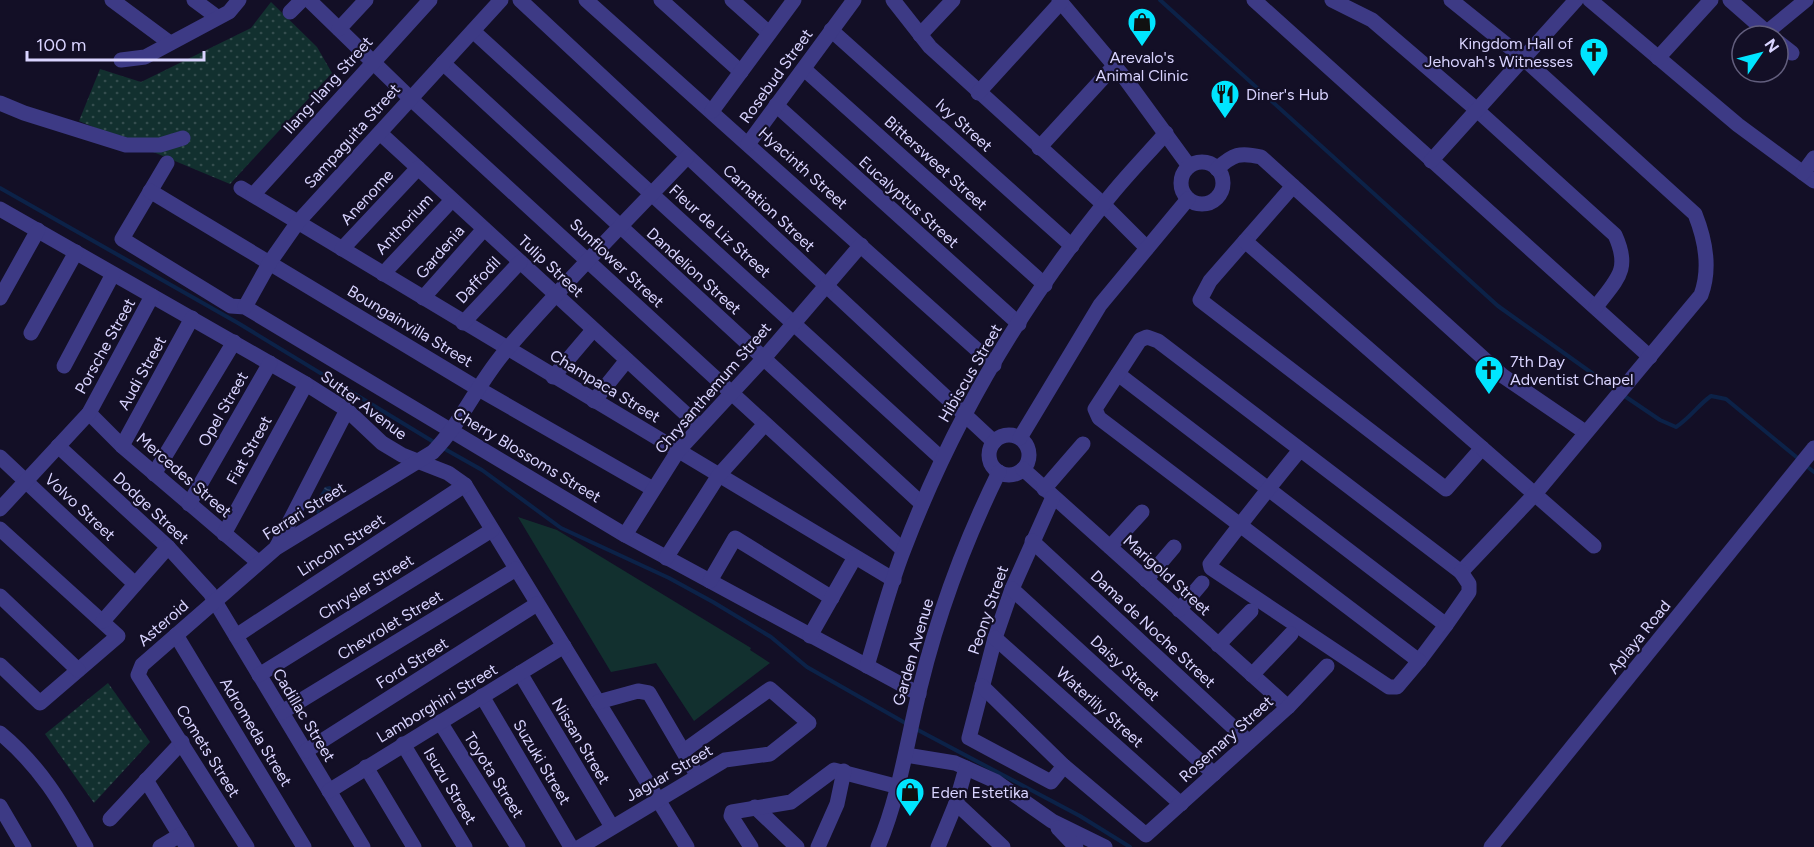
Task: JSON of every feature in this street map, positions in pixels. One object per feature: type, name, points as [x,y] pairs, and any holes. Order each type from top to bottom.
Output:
[{"type":"street","points":[[112,0],[170,43]]},
{"type":"street","points":[[194,0],[218,17]]},
{"type":"street","points":[[121,60],[145,57],[229,12],[239,0]]},
{"type":"street","points":[[290,12],[302,0]]},
{"type":"street","name":"Sunflower Street","points":[[309,0],[411,99],[903,550]]},
{"type":"street","points":[[339,29],[366,0]]},
{"type":"street","name":"Ilang-Ilang Street","points":[[298,222],[247,192],[373,63],[430,0]]},
{"type":"street","name":"Sampaguita Street","points":[[245,307],[270,262],[298,222],[501,0]]},
{"type":"street","name":"Carnation Street","points":[[519,0],[994,442]]},
{"type":"street","name":"Hyacinth Street","points":[[586,0],[994,365]]},
{"type":"street","points":[[662,0],[741,72]]},
{"type":"street","points":[[732,0],[769,33]]},
{"type":"street","points":[[712,111],[794,0]]},
{"type":"street","name":"Rosebud Street","points":[[748,144],[854,0]]},
{"type":"street","points":[[893,0],[920,35],[978,93],[1103,204],[1147,248]]},
{"type":"street","points":[[920,35],[953,0]]},
{"type":"street","points":[[1255,0],[1650,357]]},
{"type":"street","points":[[1332,0],[1372,20],[1477,110],[1615,235],[1623,254],[1622,272],[1596,307]]},
{"type":"street","points":[[1451,0],[1523,58],[1695,214],[1703,235],[1707,279],[1701,294],[1535,494],[1461,572]]},
{"type":"street","points":[[1431,161],[1576,0]]},
{"type":"street","points":[[1590,0],[1738,124],[1809,177],[1814,158]]},
{"type":"street","points":[[1659,58],[1712,0]]},
{"type":"street","points":[[1730,0],[1758,24]]},
{"type":"street","points":[[1783,24],[1806,0]]},
{"type":"street","points":[[978,93],[1060,1],[1114,66],[1189,166]]},
{"type":"street","name":"Ivy Street","points":[[831,30],[1072,246]]},
{"type":"street","name":"Fleur de Liz Street","points":[[473,31],[942,459]]},
{"type":"street","name":"Dandelion Street","points":[[443,63],[922,504]]},
{"type":"street","points":[[1039,147],[1114,66]]},
{"type":"street","name":"Bittersweet Street","points":[[804,69],[1045,285]]},
{"type":"street","points":[[0,103],[126,145],[160,146],[183,138]]},
{"type":"street","name":"Eucalyptus Street","points":[[777,105],[1019,324]]},
{"type":"street","name":"Tulip Street","points":[[380,133],[699,426]]},
{"type":"street","name":"Hibiscus Street","points":[[867,666],[903,550],[942,459],[965,413],[1019,324],[1072,246],[1103,204],[1166,133]]},
{"type":"street","points":[[1217,169],[1231,156],[1244,153],[1261,157],[1503,376],[1585,432]]},
{"type":"street","name":"Ferrari Street","points":[[215,602],[276,548],[433,452],[450,434],[477,388],[506,349],[687,157]]},
{"type":"street","points":[[1203,162],[1217,169],[1222,181],[1219,194],[1214,200],[1201,204],[1188,199],[1181,182],[1189,166],[1203,162]]},
{"type":"street","points":[[150,191],[167,163]]},
{"type":"street","name":"Anenome","points":[[342,249],[418,168]]},
{"type":"street","points":[[1293,186],[1210,281],[1200,300],[1446,489],[1482,448]]},
{"type":"street","name":"Cherry Blossoms Street","points":[[150,191],[122,239],[231,306],[245,307],[450,434],[625,535],[919,694]]},
{"type":"street","name":"Boungainvilla Street","points":[[150,191],[477,388],[653,489]]},
{"type":"street","points":[[1020,438],[1100,305],[1188,199]]},
{"type":"street","name":"Anthorium","points":[[383,274],[452,200]]},
{"type":"street","name":"Sutter Avenue","points":[[0,209],[306,384],[347,410],[382,443],[419,462],[448,473],[465,484]]},
{"type":"street","name":"Champaca Street","points":[[298,222],[552,377],[894,579]]},
{"type":"street","name":"Gardenia","points":[[423,298],[484,229]]},
{"type":"street","points":[[0,298],[38,230]]},
{"type":"street","points":[[1245,241],[1594,546]]},
{"type":"street","name":"Chrysanthemum Street","points":[[625,535],[678,451],[764,358],[861,245]]},
{"type":"street","points":[[31,333],[76,252]]},
{"type":"street","name":"Daffodil","points":[[463,323],[520,262]]},
{"type":"street","points":[[64,366],[113,273]]},
{"type":"street","name":"Porsche Street","points":[[0,509],[88,413],[152,296]]},
{"type":"street","name":"Audi Street","points":[[122,446],[192,318]]},
{"type":"street","points":[[552,377],[593,330]]},
{"type":"street","points":[[1300,450],[1268,487],[1241,524],[1210,564],[1211,568],[1389,687],[1397,687],[1419,661],[1469,592],[1469,584],[1461,572],[1158,341],[1147,337],[1140,340],[1095,409],[1100,418],[1241,524],[1419,661]]},
{"type":"street","points":[[154,474],[234,342]]},
{"type":"street","points":[[594,401],[627,360]]},
{"type":"street","name":"Opel Street","points":[[189,504],[270,363]]},
{"type":"street","points":[[1118,374],[1446,625]]},
{"type":"street","name":"Fiat Street","points":[[224,534],[306,384]]},
{"type":"street","points":[[276,548],[347,410]]},
{"type":"street","name":"Mercedes Street","points":[[88,413],[122,446],[258,562]]},
{"type":"street","points":[[666,558],[719,475],[765,424]]},
{"type":"street","points":[[1007,435],[1020,438],[1029,450],[1029,457],[1023,469],[1016,473],[999,472],[990,459],[994,442],[1007,435]]},
{"type":"street","name":"Peony Street","points":[[1064,766],[1051,782],[969,738],[995,638],[1049,493],[1083,444]]},
{"type":"street","name":"Dodge Street","points":[[58,446],[168,548],[215,602]]},
{"type":"street","name":"Aplaya Road","points":[[1491,847],[1808,455]]},
{"type":"street","name":"Volvo Street","points":[[0,457],[135,584]]},
{"type":"street","name":"Marigold Street","points":[[1023,469],[1288,707]]},
{"type":"street","name":"Garden Avenue","points":[[878,847],[898,787],[919,694],[954,575],[975,521],[999,472]]},
{"type":"street","points":[[465,484],[657,799],[682,845]]},
{"type":"street","name":"Lincoln Street","points":[[236,636],[465,484]]},
{"type":"street","points":[[1110,547],[1142,512]]},
{"type":"street","points":[[0,529],[118,636],[40,703],[0,665]]},
{"type":"street","name":"Chrysler Street","points":[[259,675],[492,530]]},
{"type":"street","points":[[710,581],[735,538],[832,598]]},
{"type":"street","name":"Dama de Noche Street","points":[[1032,541],[1249,742]]},
{"type":"street","points":[[1146,580],[1174,547]]},
{"type":"street","points":[[104,621],[168,548]]},
{"type":"street","points":[[810,636],[855,557]]},
{"type":"street","name":"Chevrolet Street","points":[[282,712],[516,569]]},
{"type":"street","points":[[1179,610],[1202,583]]},
{"type":"street","name":"Daisy Street","points":[[1012,589],[1214,774]]},
{"type":"street","points":[[0,596],[78,670]]},
{"type":"street","name":"Cadillac Street","points":[[215,602],[363,847]]},
{"type":"street","name":"Asteroid","points":[[138,675],[142,665],[215,602]]},
{"type":"street","name":"Ford Street","points":[[306,751],[537,604]]},
{"type":"street","points":[[1218,645],[1251,611]]},
{"type":"street","points":[[1252,675],[1291,634]]},
{"type":"street","name":"Adromeda Street","points":[[176,635],[304,847]]},
{"type":"street","name":"Waterlily Street","points":[[995,638],[1181,804]]},
{"type":"street","name":"Lamborghini Street","points":[[329,790],[564,646]]},
{"type":"street","name":"Rosemary Street","points":[[1064,766],[1146,835],[1288,707],[1327,666]]},
{"type":"street","name":"Nissan Street","points":[[520,673],[612,827]]},
{"type":"street","name":"Comets Street","points":[[138,675],[247,847]]},
{"type":"street","points":[[982,686],[1064,766]]},
{"type":"street","name":"Jaguar Street","points":[[580,847],[725,760],[770,754],[809,723],[770,689],[685,750]]},
{"type":"street","points":[[598,702],[638,691],[649,693],[685,750],[697,775]]},
{"type":"street","name":"Suzuki Street","points":[[482,696],[571,847]]},
{"type":"street","name":"Toyota Street","points":[[440,722],[518,847]]},
{"type":"street","points":[[4,741],[31,760],[58,798],[86,847]]},
{"type":"street","points":[[110,819],[182,742]]},
{"type":"street","name":"Isuzu Street","points":[[404,744],[465,847]]},
{"type":"street","points":[[906,755],[966,768],[995,781],[1052,821],[1102,846]]},
{"type":"street","points":[[366,767],[414,847]]},
{"type":"street","points":[[938,847],[956,803],[966,768]]},
{"type":"street","points":[[751,847],[731,814],[755,807],[791,802],[834,770],[898,787]]},
{"type":"street","points":[[818,847],[837,804],[844,771]]},
{"type":"street","points":[[146,780],[184,841],[160,847]]},
{"type":"street","points":[[956,803],[1003,847]]},
{"type":"street","points":[[0,806],[24,847]]},
{"type":"street","points":[[755,807],[797,847]]},
{"type":"street","points":[[1052,821],[1076,847]]},
{"type":"green space","points":[[271,2],[317,47],[332,73],[230,184],[79,121],[100,69],[141,82],[251,28]]},
{"type":"green space","points":[[518,517],[557,530],[751,648],[750,650],[770,663],[694,721],[656,663],[611,672]]},
{"type":"green space","points":[[108,683],[150,742],[94,803],[45,734]]},
{"type":"water","points":[[330,486],[336,494],[318,514],[309,505],[318,498],[325,487]]},
{"type":"waterway","points":[[1160,0],[1498,306],[1617,391]]},
{"type":"waterway","points":[[0,188],[238,323],[437,444]]},
{"type":"waterway","points":[[1623,395],[1660,420],[1676,427],[1711,396],[1726,399],[1800,460]]},
{"type":"waterway","points":[[443,448],[482,470],[561,528],[669,578],[713,602],[771,637],[807,667],[907,724]]},
{"type":"waterway","points":[[1805,465],[1814,472]]},
{"type":"waterway","points":[[916,729],[1080,816],[1130,847]]},
{"type":"place","name":"Arevalo's Animal Clinic","points":[[1142,48]]},
{"type":"place","name":"Kingdom Hall of Jehovah's Witnesses","points":[[1594,78]]},
{"type":"place","name":"Diner's Hub","points":[[1225,120]]},
{"type":"place","name":"7th Day Adventist Chapel","points":[[1489,396]]},
{"type":"place","name":"Eden Estetika","points":[[910,818]]}]
